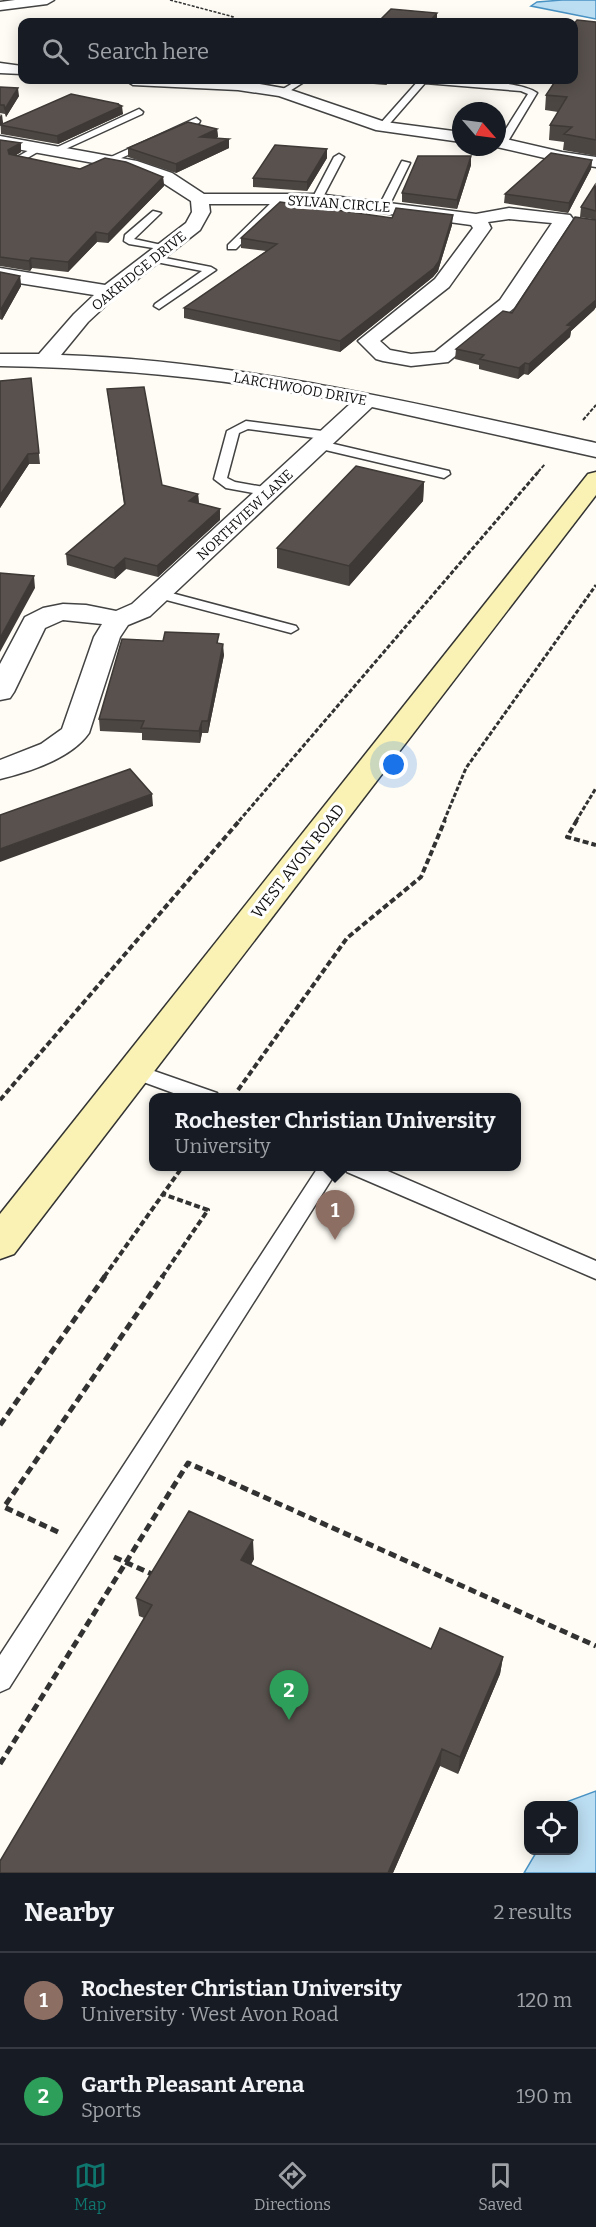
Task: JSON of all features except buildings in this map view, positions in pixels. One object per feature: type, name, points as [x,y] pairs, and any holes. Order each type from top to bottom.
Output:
[{"type":"main road","name":"WEST AVON ROAD","points":[[0,1243],[596,479]]},
{"type":"street","points":[[0,6],[47,0]]},
{"type":"street","points":[[0,68],[18,70]]},
{"type":"street","points":[[203,84],[282,92],[382,127],[452,136]]},
{"type":"street","points":[[0,141],[44,154],[109,160],[166,177],[200,199]]},
{"type":"street","points":[[506,143],[562,157],[596,162]]},
{"type":"street","name":"SYLVAN CIRCLE","points":[[200,199],[317,199],[477,220],[488,215],[516,213],[570,220],[507,304],[441,358],[411,360],[383,355],[368,341],[442,283],[482,228],[477,220]]},
{"type":"street","name":"OAKRIDGE DRIVE","points":[[45,361],[81,318],[109,292],[161,254],[194,226],[201,212],[200,199]]},
{"type":"street","points":[[3,278],[109,292]]},
{"type":"street","name":"LARCHWOOD DRIVE","points":[[0,360],[131,365],[195,371],[367,400],[596,450]]},
{"type":"street","name":"NORTHVIEW LANE","points":[[117,620],[141,610],[160,594],[367,400]]},
{"type":"street","points":[[0,692],[34,623],[42,617],[54,613],[94,614],[117,620],[106,637],[75,733],[51,750],[3,766]]},
{"type":"lane","points":[[282,92],[296,84]]},
{"type":"lane","points":[[382,127],[419,84]]},
{"type":"lane","points":[[474,84],[523,89],[533,93],[506,133]]},
{"type":"lane","points":[[44,154],[139,112]]},
{"type":"lane","points":[[81,174],[196,121]]},
{"type":"lane","points":[[317,199],[339,157]]},
{"type":"lane","points":[[384,206],[405,163]]},
{"type":"lane","points":[[232,247],[280,199]]},
{"type":"lane","points":[[156,213],[129,237],[129,241],[211,270],[159,306]]},
{"type":"lane","points":[[270,492],[231,485],[220,479],[233,430],[246,425],[325,440],[444,474]]},
{"type":"lane","points":[[160,594],[291,629]]},
{"type":"lane","points":[[134,1071],[196,1093]]},
{"type":"lane","points":[[0,1679],[327,1171]]},
{"type":"lane","points":[[363,1171],[596,1270]]},
{"type":"path","points":[[170,0],[234,17],[232,18]]},
{"type":"path","points":[[0,1100],[596,405]]},
{"type":"path","points":[[236,1093],[347,938],[421,876],[466,768],[596,585]]},
{"type":"path","points":[[596,788],[567,837],[596,845]]},
{"type":"path","points":[[0,1425],[180,1171]]},
{"type":"path","points":[[161,1578],[4,1507],[208,1210],[163,1194]]},
{"type":"path","points":[[0,1764],[188,1463],[596,1646]]},
{"type":"water","points":[[596,0],[596,19],[531,6],[537,2]]},
{"type":"water","points":[[596,1791],[596,1873],[524,1873],[535,1855],[578,1855],[578,1801],[569,1801]]},
{"type":"place","name":"Rochester Christian University","points":[[335,1240]]},
{"type":"place","name":"Garth Pleasant Arena","points":[[289,1720]]}]
